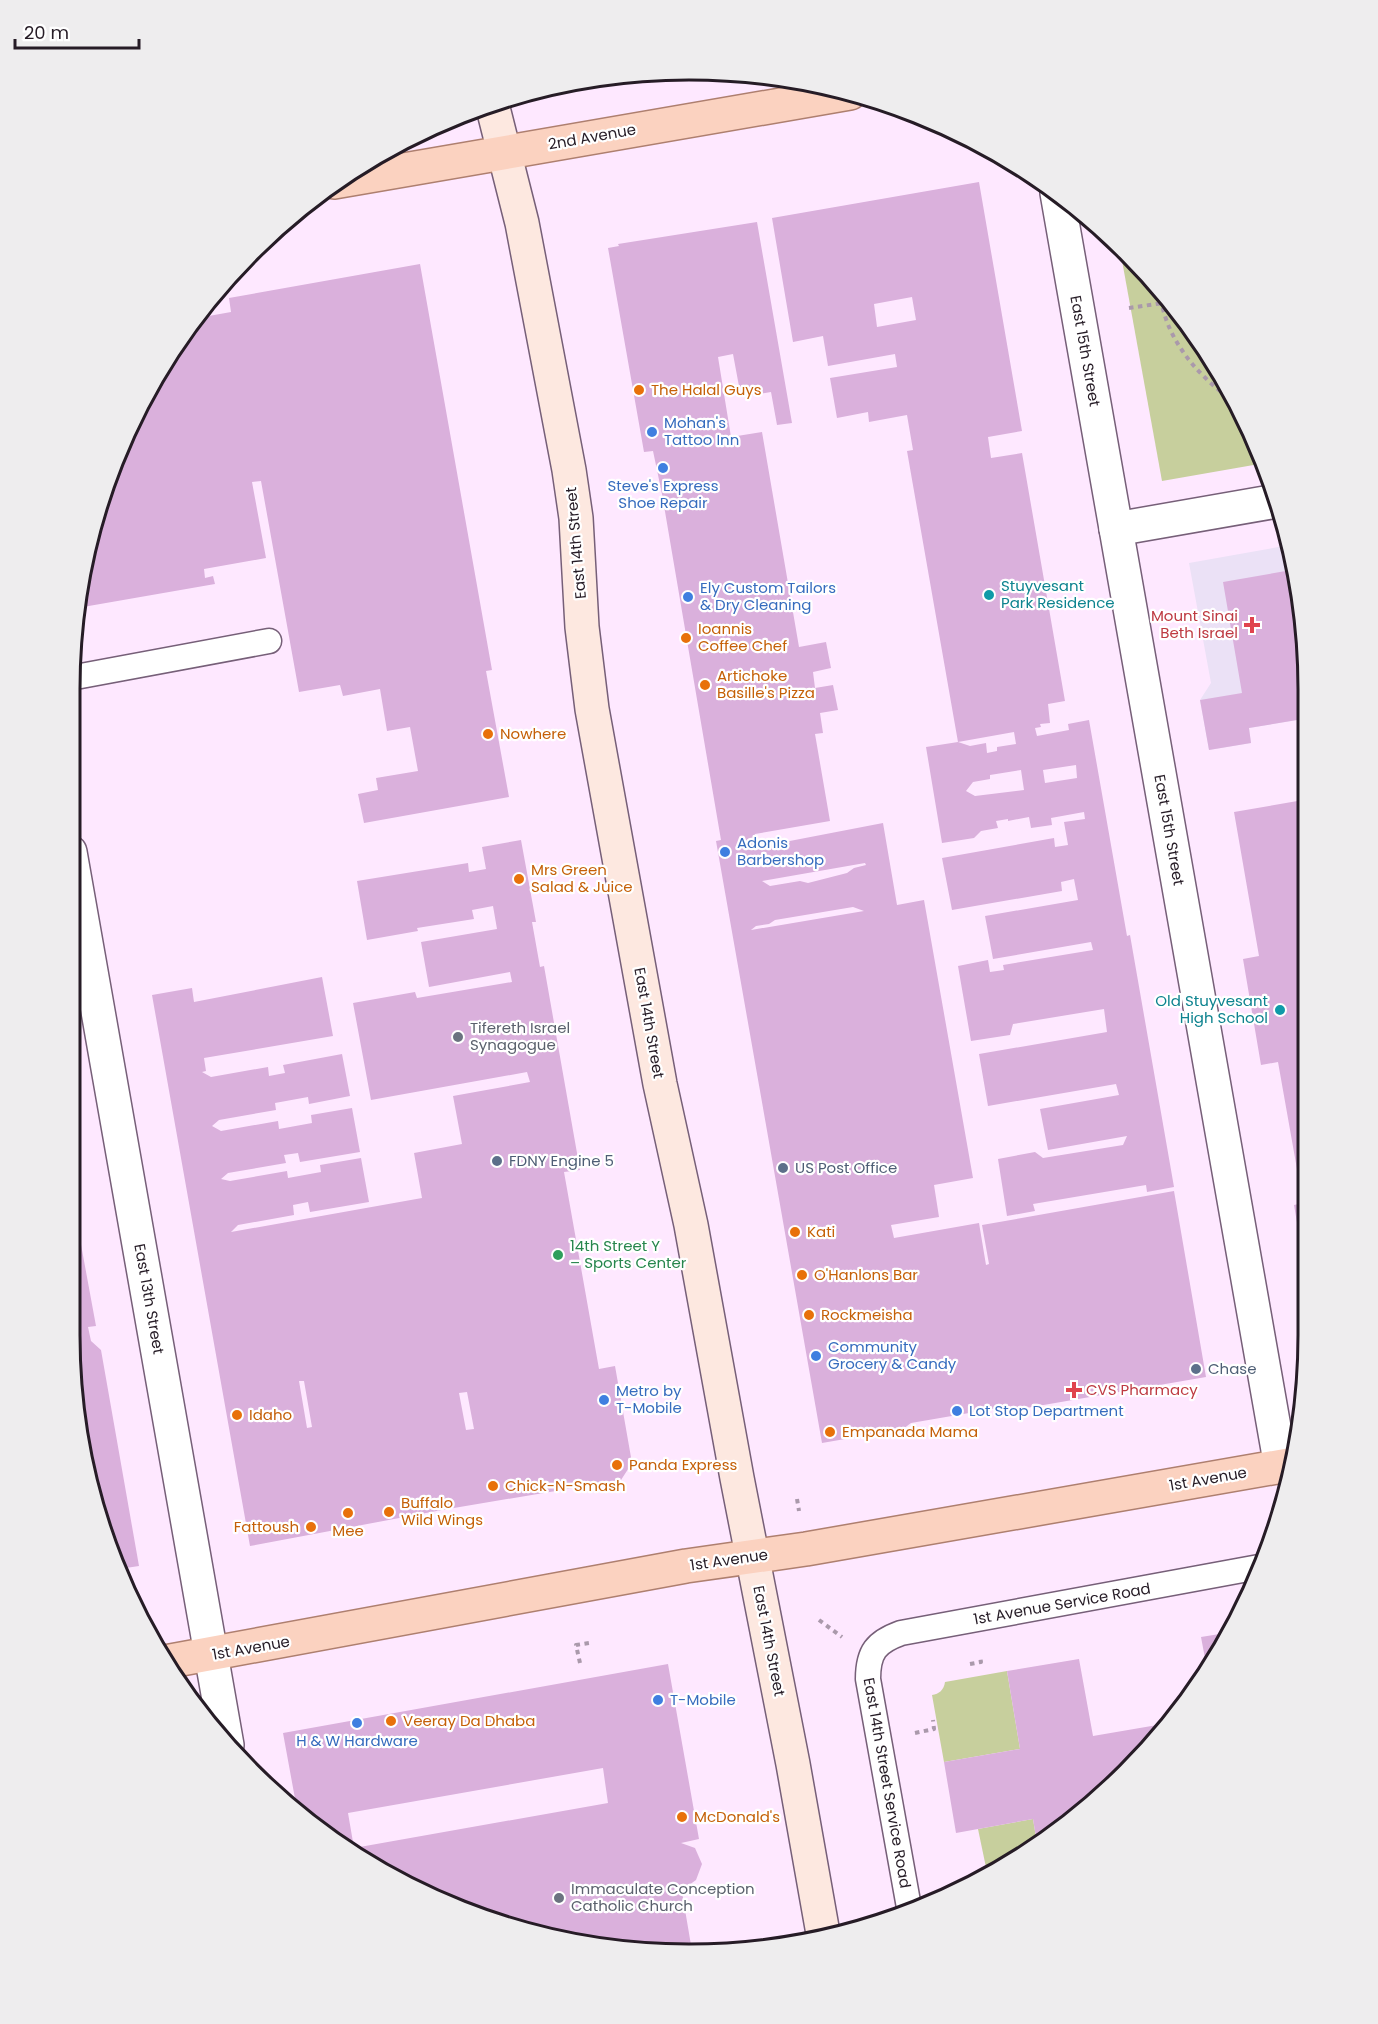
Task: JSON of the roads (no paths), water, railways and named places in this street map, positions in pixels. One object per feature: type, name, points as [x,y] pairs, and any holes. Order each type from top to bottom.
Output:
[{"type":"main road","name":"2nd Avenue","points":[[356,178],[831,96]]},
{"type":"main road","name":"East 14th Street","points":[[494,112],[522,223],[569,470],[576,518],[582,627],[592,709],[660,1084],[691,1225],[822,1930]]},
{"type":"main road","name":"1st Avenue","points":[[174,1661],[686,1566],[806,1549],[1284,1467]]},
{"type":"street","name":"East 15th Street","points":[[1059,204],[1116,529],[1286,1457]]},
{"type":"street","points":[[1116,529],[1269,502]]},
{"type":"street","name":"East 13th Street","points":[[80,909],[224,1729]]},
{"type":"lane","points":[[80,676],[269,641]]},
{"type":"lane","name":"1st Avenue Service Road","points":[[872,1653],[880,1642],[901,1633],[1251,1569]]},
{"type":"lane","name":"East 14th Street Service Road","points":[[872,1653],[868,1665],[868,1679],[908,1903]]},
{"type":"place","name":"The Halal Guys","points":[[639,390]]},
{"type":"place","name":"Mohan's Tattoo Inn","points":[[652,432]]},
{"type":"place","name":"Steve's Express Shoe Repair","points":[[663,468]]},
{"type":"place","name":"Stuyvesant Park Residence","points":[[989,595]]},
{"type":"place","name":"Ely Custom Tailors & Dry Cleaning","points":[[688,597]]},
{"type":"place","name":"Mount Sinai Beth Israel","points":[[1252,625]]},
{"type":"place","name":"Ioannis Coffee Chef","points":[[686,638]]},
{"type":"place","name":"Artichoke Basille's Pizza","points":[[705,685]]},
{"type":"place","name":"Nowhere","points":[[488,734]]},
{"type":"place","name":"Adonis Barbershop","points":[[725,852]]},
{"type":"place","name":"Mrs Green Salad & Juice","points":[[519,879]]},
{"type":"place","name":"Old Stuyvesant High School","points":[[1280,1010]]},
{"type":"place","name":"Tifereth Israel Synagogue","points":[[458,1037]]},
{"type":"place","name":"FDNY Engine 5","points":[[497,1161]]},
{"type":"place","name":"US Post Office","points":[[783,1168]]},
{"type":"place","name":"Kati","points":[[795,1232]]},
{"type":"place","name":"14th Street Y – Sports Center","points":[[558,1255]]},
{"type":"place","name":"O'Hanlons Bar","points":[[802,1275]]},
{"type":"place","name":"Rockmeisha","points":[[809,1315]]},
{"type":"place","name":"Community Grocery & Candy","points":[[816,1356]]},
{"type":"place","name":"Chase","points":[[1196,1369]]},
{"type":"place","name":"CVS Pharmacy","points":[[1074,1390]]},
{"type":"place","name":"Metro by T-Mobile","points":[[604,1400]]},
{"type":"place","name":"Lot Stop Department","points":[[957,1411]]},
{"type":"place","name":"Idaho","points":[[237,1415]]},
{"type":"place","name":"Empanada Mama","points":[[830,1432]]},
{"type":"place","name":"Panda Express","points":[[617,1465]]},
{"type":"place","name":"Chick-N-Smash","points":[[493,1486]]},
{"type":"place","name":"Buffalo Wild Wings","points":[[389,1512]]},
{"type":"place","name":"Mee","points":[[348,1513]]},
{"type":"place","name":"Fattoush","points":[[311,1527]]},
{"type":"place","name":"T-Mobile","points":[[658,1700]]},
{"type":"place","name":"Veeray Da Dhaba","points":[[391,1721]]},
{"type":"place","name":"H & W Hardware","points":[[357,1723]]},
{"type":"place","name":"McDonald's","points":[[682,1817]]},
{"type":"place","name":"Immaculate Conception Catholic Church","points":[[559,1898]]}]
